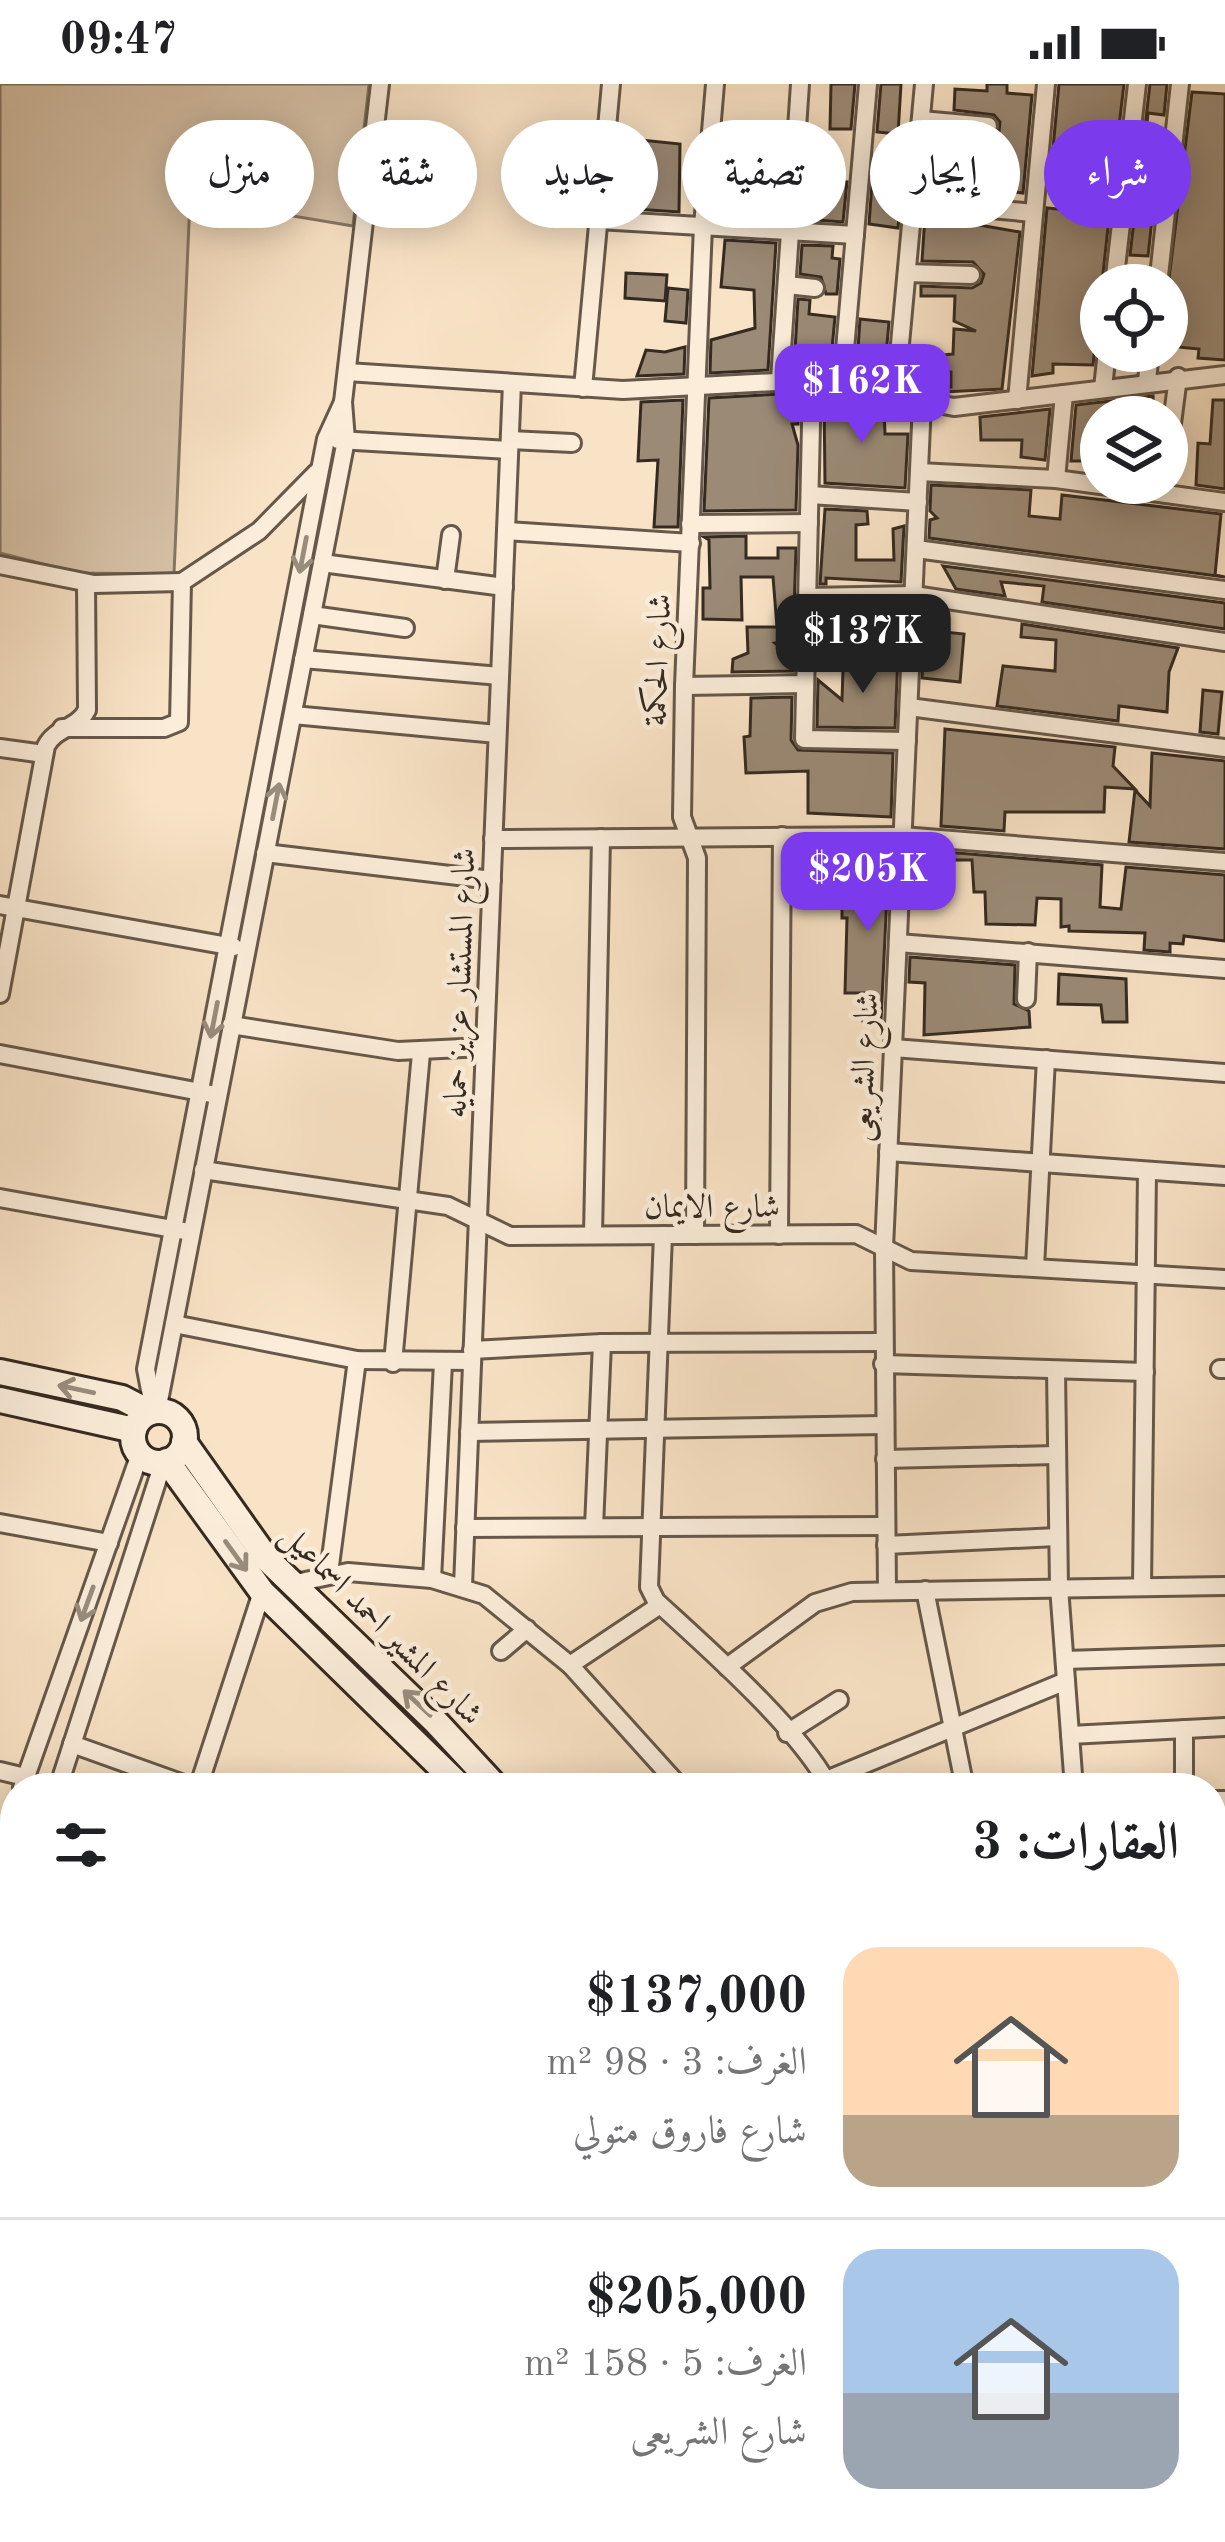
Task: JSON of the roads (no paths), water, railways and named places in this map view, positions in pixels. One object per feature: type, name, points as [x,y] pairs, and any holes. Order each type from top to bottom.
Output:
[{"type":"street","points":[[63,1773],[156,1435],[174,1324],[182,1231],[203,1170],[209,1093],[231,1025],[237,948],[265,853],[346,440],[344,402],[380,84]]},
{"type":"street","points":[[607,120],[610,84]]},
{"type":"street","name":"شارع الحكمة","points":[[712,120],[715,84]]},
{"type":"street","points":[[798,120],[800,84]]},
{"type":"street","points":[[842,384],[868,84]]},
{"type":"street","points":[[921,120],[924,84]]},
{"type":"street","points":[[1017,400],[1046,84]]},
{"type":"street","points":[[1116,264],[1137,84]]},
{"type":"street","points":[[1159,264],[1180,84]]},
{"type":"street","points":[[1020,212],[1034,213]]},
{"type":"street","points":[[583,388],[597,228]]},
{"type":"street","name":"شارع الحكمة","points":[[695,1234],[697,858],[682,817],[703,228]]},
{"type":"street","points":[[732,228],[855,235]]},
{"type":"street","points":[[780,380],[790,228]]},
{"type":"street","points":[[896,398],[911,228]]},
{"type":"street","points":[[907,273],[970,275]]},
{"type":"street","points":[[787,285],[815,288]]},
{"type":"street","points":[[347,372],[583,388],[696,388],[812,380],[922,404],[954,406],[1225,375]]},
{"type":"street","points":[[1102,388],[1104,372]]},
{"type":"street","points":[[1147,381],[1148,372]]},
{"type":"street","points":[[1176,396],[1178,377]]},
{"type":"street","points":[[812,380],[804,740],[907,741]]},
{"type":"street","name":"شارع المستشار عزيز حمايه","points":[[463,1586],[512,382]]},
{"type":"street","points":[[1056,478],[1064,394]]},
{"type":"street","points":[[27,1773],[110,1543],[156,1435],[146,1370],[182,1231],[237,948],[320,468],[326,439],[344,402]]},
{"type":"street","name":"شارع الشريعى","points":[[887,1591],[884,1248],[922,404]]},
{"type":"street","points":[[326,439],[509,445],[572,442]]},
{"type":"street","points":[[0,565],[86,583],[182,582],[276,517],[320,468]]},
{"type":"street","points":[[919,472],[1080,480]]},
{"type":"street","points":[[1188,494],[1225,502]]},
{"type":"street","points":[[810,495],[917,502]]},
{"type":"street","points":[[506,531],[691,534],[809,523]]},
{"type":"street","points":[[445,580],[451,535]]},
{"type":"street","points":[[916,549],[1225,590]]},
{"type":"street","points":[[322,563],[504,587]]},
{"type":"street","points":[[62,728],[170,728],[179,722],[182,582]]},
{"type":"street","points":[[0,994],[8,906],[44,754],[50,739],[80,721],[87,710],[86,583]]},
{"type":"street","points":[[807,597],[914,596],[1225,642]]},
{"type":"street","points":[[312,615],[405,628]]},
{"type":"street","points":[[303,659],[500,676]]},
{"type":"street","points":[[685,686],[806,684]]},
{"type":"street","points":[[909,707],[1225,748]]},
{"type":"street","points":[[293,715],[497,734]]},
{"type":"street","points":[[0,748],[44,754]]},
{"type":"street","points":[[779,1234],[782,836]]},
{"type":"street","points":[[493,838],[902,836],[1225,862]]},
{"type":"street","points":[[593,1235],[601,838]]},
{"type":"street","points":[[265,853],[492,880]]},
{"type":"street","points":[[8,906],[237,948]]},
{"type":"street","points":[[898,943],[1225,968]]},
{"type":"street","points":[[1026,999],[1028,952]]},
{"type":"street","points":[[231,1025],[421,1053],[485,1047]]},
{"type":"street","points":[[893,1048],[1225,1073]]},
{"type":"street","points":[[393,1363],[421,1053]]},
{"type":"street","points":[[0,1054],[209,1093]]},
{"type":"street","points":[[1035,1268],[1046,1059]]},
{"type":"street","points":[[888,1152],[1225,1176]]},
{"type":"street","name":"شارع الايمان","points":[[203,1170],[461,1209],[478,1223],[510,1236],[856,1234],[911,1261],[1225,1279]]},
{"type":"street","points":[[1142,1586],[1147,1172]]},
{"type":"street","points":[[0,1198],[182,1231]]},
{"type":"street","points":[[663,1235],[649,1587],[819,1773]]},
{"type":"street","points":[[174,1324],[393,1363],[443,1363],[472,1355],[602,1343],[883,1342]]},
{"type":"street","points":[[594,1527],[602,1343]]},
{"type":"street","points":[[329,1573],[357,1360]]},
{"type":"street","points":[[432,1579],[443,1363]]},
{"type":"street","points":[[883,1364],[1145,1372]]},
{"type":"street","points":[[1056,1370],[1059,1587],[1073,1773]]},
{"type":"street","points":[[0,1372],[122,1398],[156,1435]]},
{"type":"street","points":[[0,1400],[156,1435]]},
{"type":"street","points":[[469,1432],[884,1425]]},
{"type":"street","name":"شارع المشير احمد اسماعيل","points":[[156,1435],[291,1585],[483,1773]]},
{"type":"street","name":"شارع المشير احمد اسماعيل","points":[[156,1435],[262,1592],[444,1773]]},
{"type":"street","points":[[884,1460],[1054,1455]]},
{"type":"street","points":[[0,1523],[110,1543]]},
{"type":"street","points":[[465,1528],[651,1526],[886,1536],[1057,1537]]},
{"type":"street","points":[[291,1585],[329,1573],[432,1579],[484,1595],[570,1665],[664,1773]]},
{"type":"street","points":[[727,1667],[815,1603],[852,1592],[1225,1586]]},
{"type":"street","points":[[925,1590],[962,1773]]},
{"type":"street","points":[[202,1773],[262,1592]]},
{"type":"street","points":[[570,1665],[661,1605]]},
{"type":"street","points":[[501,1651],[527,1629]]},
{"type":"street","points":[[1065,1660],[1225,1655]]},
{"type":"street","points":[[853,1773],[1066,1682]]},
{"type":"street","points":[[787,1733],[839,1700]]},
{"type":"street","points":[[1070,1735],[1225,1727]]},
{"type":"street","points":[[1184,1729],[1184,1773]]},
{"type":"street","points":[[72,1744],[154,1773]]}]
